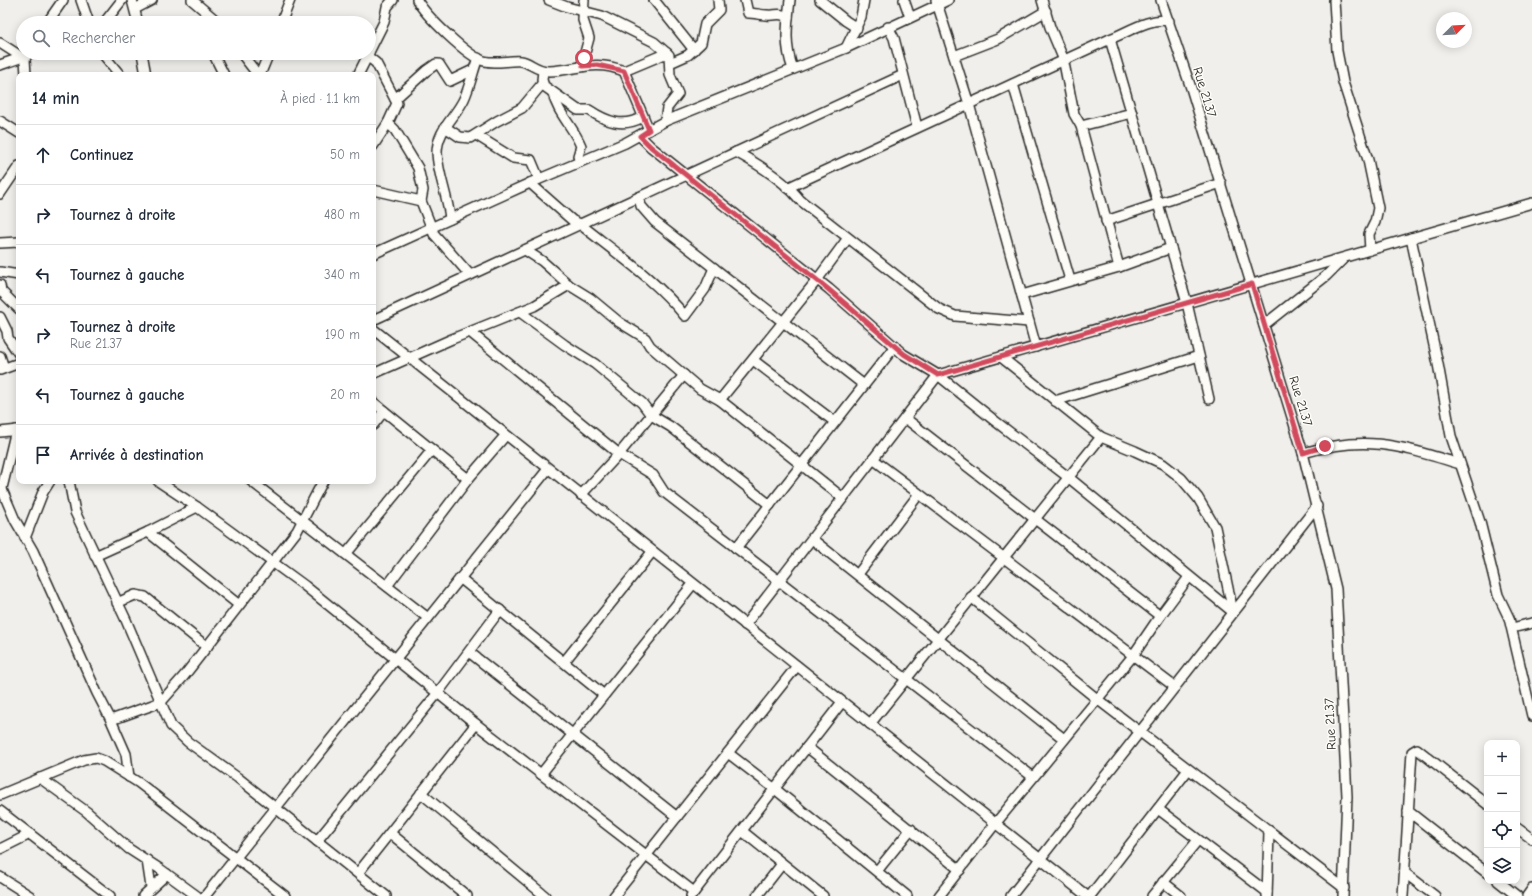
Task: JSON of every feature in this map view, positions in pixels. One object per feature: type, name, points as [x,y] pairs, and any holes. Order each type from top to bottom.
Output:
[{"type":"street","points":[[52,16],[63,0]]},
{"type":"street","points":[[81,0],[87,16]]},
{"type":"street","points":[[109,16],[122,0]]},
{"type":"street","points":[[135,16],[133,4],[152,0]]},
{"type":"street","points":[[192,0],[206,16]]},
{"type":"street","points":[[376,38],[384,22],[387,7],[393,0]]},
{"type":"street","points":[[417,0],[425,12],[438,25],[478,58],[484,61],[522,61],[543,71],[597,65],[624,71],[667,53]]},
{"type":"street","points":[[549,0],[584,12],[602,16],[654,42],[667,53],[670,58],[670,75],[678,94],[667,108],[665,122]]},
{"type":"street","points":[[583,66],[583,60],[589,38],[584,27],[584,0]]},
{"type":"street","points":[[654,0],[694,50]]},
{"type":"street","points":[[670,63],[694,50],[701,43],[705,24],[718,10],[718,0]]},
{"type":"street","points":[[746,0],[748,13],[759,12],[766,15],[780,13],[788,17]]},
{"type":"street","points":[[790,0],[786,34],[788,56],[793,69]]},
{"type":"street","points":[[820,0],[857,28]]},
{"type":"street","points":[[846,48],[857,28],[861,17],[864,0]]},
{"type":"street","points":[[904,0],[910,17]]},
{"type":"street","points":[[376,253],[539,179],[640,136],[665,122],[846,48],[910,17],[937,2],[948,0]]},
{"type":"street","points":[[1042,0],[1064,61],[1074,114],[1082,126],[1119,267]]},
{"type":"street","name":"Rue 21.37","points":[[1161,0],[1221,183],[1303,453],[1336,589],[1346,796],[1343,892]]},
{"type":"street","points":[[1334,0],[1337,51],[1343,82],[1368,160],[1378,208],[1375,222],[1370,234],[1370,250]]},
{"type":"street","points":[[283,16],[288,2]]},
{"type":"street","points":[[937,2],[969,104],[1036,347]]},
{"type":"street","points":[[954,56],[998,40],[1046,11]]},
{"type":"street","points":[[787,188],[1110,39],[1160,19],[1169,21]]},
{"type":"street","points":[[888,27],[894,38],[917,128]]},
{"type":"street","points":[[1110,39],[1187,303],[1209,399]]},
{"type":"street","points":[[0,43],[16,51]]},
{"type":"street","points":[[450,219],[448,201],[444,191],[437,153],[440,134],[464,100],[478,58]]},
{"type":"street","points":[[0,65],[16,59]]},
{"type":"street","points":[[25,60],[26,72]]},
{"type":"street","points":[[108,60],[118,72]]},
{"type":"street","points":[[143,60],[145,72]]},
{"type":"street","points":[[216,60],[222,72]]},
{"type":"street","points":[[247,60],[257,72]]},
{"type":"street","points":[[260,72],[266,60]]},
{"type":"street","points":[[359,72],[365,60]]},
{"type":"street","points":[[373,60],[396,99],[396,106],[388,123],[376,141]]},
{"type":"street","points":[[396,99],[426,71],[436,64],[439,64],[450,80],[473,70]]},
{"type":"street","points":[[445,127],[465,138],[476,135],[497,121],[522,108],[542,84],[543,71]]},
{"type":"street","points":[[624,71],[649,130]]},
{"type":"street","points":[[376,319],[903,75]]},
{"type":"street","points":[[542,84],[578,110],[589,110],[602,118],[626,124],[643,117]]},
{"type":"street","points":[[1013,84],[1070,280]]},
{"type":"street","points":[[553,93],[557,109],[572,127],[581,146],[578,156],[580,162]]},
{"type":"street","points":[[1082,126],[1132,113]]},
{"type":"street","points":[[0,121],[16,131]]},
{"type":"street","points":[[388,123],[395,130],[418,168],[423,190],[421,201],[431,227],[440,242],[470,275]]},
{"type":"street","points":[[476,135],[513,158],[530,160],[539,179]]},
{"type":"street","points":[[640,136],[686,175],[817,280],[904,354],[938,375],[1068,477],[1233,612]]},
{"type":"street","points":[[736,152],[756,164],[787,188],[800,200],[939,310],[955,316],[1029,322]]},
{"type":"street","points":[[0,194],[16,170]]},
{"type":"street","points":[[530,183],[573,221],[580,224],[666,294],[685,316],[705,289],[714,268]]},
{"type":"street","points":[[1106,221],[1221,183]]},
{"type":"street","points":[[376,191],[421,201]]},
{"type":"street","points":[[639,197],[642,206],[655,222],[864,385]]},
{"type":"street","points":[[745,625],[938,375],[1411,238],[1529,206]]},
{"type":"street","points":[[720,400],[817,280],[848,238]]},
{"type":"street","points":[[1411,238],[1438,364],[1451,436],[1480,522],[1498,595],[1512,628],[1532,716]]},
{"type":"street","points":[[0,243],[16,242]]},
{"type":"street","points":[[1022,295],[1119,267],[1171,248]]},
{"type":"street","points":[[526,250],[542,261],[569,285],[590,298],[619,322],[645,338],[650,346],[700,389],[720,400],[843,498]]},
{"type":"street","points":[[1264,325],[1326,276],[1343,258]]},
{"type":"street","points":[[0,272],[16,275]]},
{"type":"street","points":[[376,373],[409,357],[520,312],[569,285]]},
{"type":"street","points":[[0,289],[16,306]]},
{"type":"street","points":[[520,312],[565,345],[595,364],[642,403],[651,415],[671,427],[770,504]]},
{"type":"street","points":[[0,317],[7,331],[4,339],[16,351]]},
{"type":"street","points":[[376,331],[505,436],[797,666],[1039,860],[1087,896]]},
{"type":"street","points":[[470,332],[619,454],[653,476],[664,492],[1033,777]]},
{"type":"street","points":[[736,548],[895,346]]},
{"type":"street","points":[[0,356],[2,369],[16,364]]},
{"type":"street","points":[[1055,401],[1199,356]]},
{"type":"street","points":[[1001,357],[1101,437],[1163,464],[1181,478],[1198,498],[1215,527],[1233,612]]},
{"type":"street","points":[[753,360],[834,422]]},
{"type":"street","points":[[581,495],[619,454],[684,375]]},
{"type":"street","points":[[376,404],[468,479]]},
{"type":"street","points":[[376,421],[384,411]]},
{"type":"street","points":[[905,418],[1160,616]]},
{"type":"street","points":[[0,432],[16,430]]},
{"type":"street","points":[[387,586],[468,479],[505,436]]},
{"type":"street","points":[[16,437],[1,486],[25,538],[33,551],[126,754],[129,777]]},
{"type":"street","points":[[870,724],[905,678],[1101,437]]},
{"type":"street","points":[[1303,453],[1325,446],[1362,442],[1397,446],[1460,464]]},
{"type":"street","points":[[346,554],[432,450]]},
{"type":"street","points":[[873,459],[1132,657],[1175,687]]},
{"type":"street","points":[[205,896],[548,469]]},
{"type":"street","points":[[25,538],[48,484]]},
{"type":"street","points":[[70,484],[75,512],[118,603],[172,726],[188,742],[276,808],[386,896]]},
{"type":"street","points":[[162,484],[273,562],[356,626],[437,694],[647,854],[692,894],[842,702]]},
{"type":"street","points":[[255,484],[428,618]]},
{"type":"street","points":[[111,720],[161,702],[207,647],[273,562],[303,521],[322,484]]},
{"type":"street","points":[[858,574],[919,494]]},
{"type":"street","points":[[1011,896],[1317,506]]},
{"type":"street","points":[[95,556],[148,532],[197,507]]},
{"type":"street","points":[[148,532],[239,605]]},
{"type":"street","points":[[812,539],[858,574],[1064,740]]},
{"type":"street","points":[[564,662],[652,552]]},
{"type":"street","points":[[939,896],[995,824],[1132,657],[1189,577]]},
{"type":"street","points":[[460,578],[604,695]]},
{"type":"street","points":[[541,774],[693,584]]},
{"type":"street","points":[[118,603],[135,595],[145,597],[207,647]]},
{"type":"street","points":[[971,597],[1097,700],[1269,832],[1343,892]]},
{"type":"street","points":[[317,841],[437,694],[500,610]]},
{"type":"street","points":[[1512,628],[1532,623]]},
{"type":"street","points":[[469,652],[677,817]]},
{"type":"street","points":[[614,896],[797,666]]},
{"type":"street","points":[[358,873],[476,724]]},
{"type":"street","points":[[807,747],[911,829],[960,870]]},
{"type":"street","points":[[1403,896],[1412,752],[1417,749],[1484,802]]},
{"type":"street","points":[[728,753],[775,789],[907,896]]},
{"type":"street","points":[[0,795],[84,760],[96,758],[104,761],[138,783],[285,896]]},
{"type":"street","points":[[1090,896],[1188,770]]},
{"type":"street","points":[[40,778],[69,798],[129,849],[197,896]]},
{"type":"street","points":[[421,793],[545,896]]},
{"type":"street","points":[[1158,809],[1267,894]]},
{"type":"street","points":[[0,811],[110,896]]},
{"type":"street","points":[[1408,811],[1484,871]]},
{"type":"street","points":[[877,871],[911,829]]},
{"type":"street","points":[[1520,830],[1532,839]]},
{"type":"street","points":[[742,831],[823,896]]},
{"type":"street","points":[[1267,894],[1269,832]]},
{"type":"street","points":[[390,833],[467,896]]},
{"type":"street","points":[[0,849],[30,834]]},
{"type":"street","points":[[1152,896],[1198,840]]},
{"type":"street","points":[[147,860],[151,887]]},
{"type":"street","points":[[757,896],[782,864]]},
{"type":"street","points":[[1405,873],[1435,896]]},
{"type":"street","points":[[143,896],[151,887],[167,874]]},
{"type":"street","points":[[0,877],[30,896]]},
{"type":"street","points":[[1163,882],[1181,896]]},
{"type":"street","points":[[1502,884],[1516,896]]},
{"type":"street","points":[[1526,896],[1532,889]]},
{"type":"route","points":[[584,58],[583,66],[606,66],[624,71],[649,130],[640,136],[651,147],[828,289],[904,354],[938,375],[1252,284],[1303,453],[1325,446]]}]
